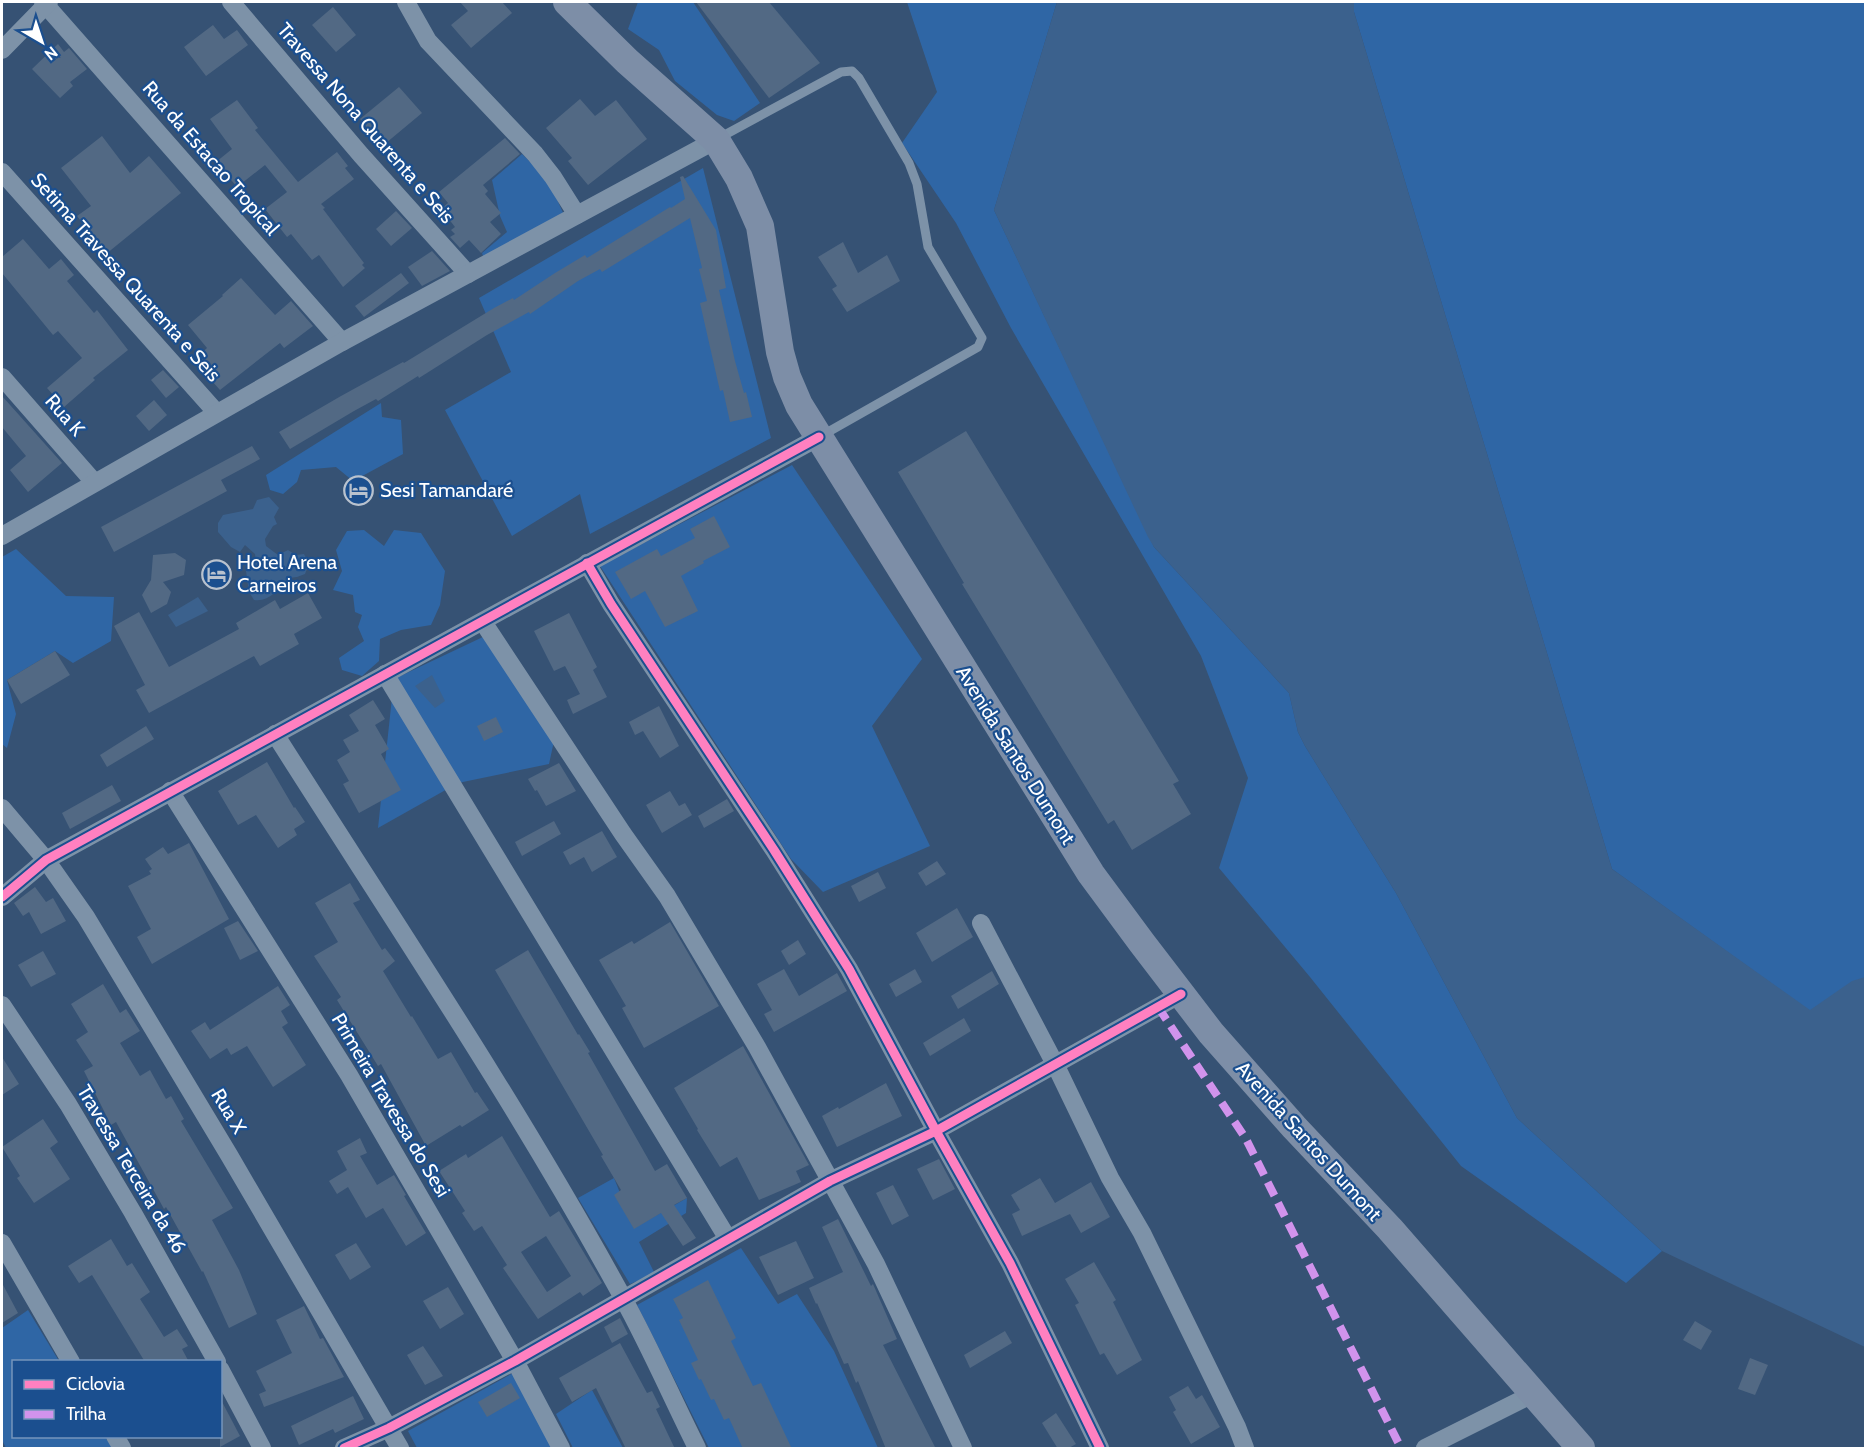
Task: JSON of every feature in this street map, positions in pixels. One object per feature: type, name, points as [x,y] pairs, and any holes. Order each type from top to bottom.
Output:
[{"type":"main road","name":"Avenida Santos Dumont","points":[[567,2],[627,61],[716,140],[739,178],[760,226],[780,352],[800,405],[1091,874],[1211,1033],[1389,1230],[1581,1449]]},
{"type":"street","points":[[2,50],[46,2]]},
{"type":"street","name":"Rua da Estacao Tropical","points":[[46,2],[342,342]]},
{"type":"street","name":"Travessa Nona Quarenta e Seis","points":[[231,2],[387,184],[468,274]]},
{"type":"street","points":[[406,2],[428,41],[535,154],[577,215]]},
{"type":"street","points":[[5,528],[94,482],[342,342],[716,140]]},
{"type":"street","name":"Setima Travessa Quarenta e Seis","points":[[2,172],[216,412]]},
{"type":"street","name":"Rua K","points":[[2,377],[94,482]]},
{"type":"street","points":[[2,897],[46,860],[819,437]]},
{"type":"street","points":[[587,563],[611,604],[774,850],[849,969],[1010,1263],[1100,1449]]},
{"type":"street","points":[[483,622],[623,834],[667,896],[757,1047],[876,1264],[963,1449]]},
{"type":"street","points":[[385,674],[728,1239]]},
{"type":"street","points":[[275,734],[483,1061],[624,1299],[697,1449]]},
{"type":"street","name":"Primeira Travessa do Sesi","points":[[170,791],[349,1075],[515,1361],[561,1449]]},
{"type":"street","name":"Rua X","points":[[2,808],[46,860],[86,917],[134,994],[400,1449]]},
{"type":"street","points":[[981,923],[1055,1064],[1110,1178],[1142,1233],[1237,1427],[1245,1449]]},
{"type":"street","points":[[344,1449],[389,1428],[515,1361],[830,1181],[936,1131],[1181,994]]},
{"type":"street","name":"Travessa Terceira da 46","points":[[2,1005],[74,1114],[216,1360]]},
{"type":"street","points":[[2,1243],[70,1360]]},
{"type":"street","points":[[222,1373],[262,1449]]},
{"type":"street","points":[[1425,1449],[1533,1394]]},
{"type":"lane","points":[[716,140],[842,72],[852,71],[859,78],[909,163],[917,184],[928,247],[982,338],[978,346],[819,437]]},
{"type":"shaded area","points":[[638,2],[693,2],[760,103],[734,121],[717,115],[675,81],[659,50],[628,29]]},
{"type":"shaded area","points":[[907,2],[1057,2],[994,210],[1154,547],[1289,693],[1298,732],[1305,746],[1396,893],[1517,1118],[1662,1251],[1626,1283],[1461,1166],[1310,977],[1219,868],[1248,778],[1201,656],[1011,328],[956,223],[902,143],[937,92]]},
{"type":"shaded area","points":[[1057,2],[1354,2],[1354,12],[1612,869],[1810,1010],[1852,981],[1865,977],[1865,1347],[1662,1251],[1517,1118],[1396,893],[1305,746],[1298,732],[1289,693],[1154,547],[994,210]]},
{"type":"shaded area","points":[[1354,2],[1865,2],[1865,1051],[1612,869],[1354,12]]},
{"type":"shaded area","points":[[522,154],[548,179],[564,215],[484,259],[482,253],[507,232],[500,216],[492,180]]},
{"type":"shaded area","points":[[703,168],[771,438],[590,534],[580,494],[512,536],[445,410],[511,372],[479,298]]},
{"type":"shaded area","points":[[381,403],[382,417],[401,420],[403,454],[353,481],[336,467],[301,470],[297,482],[283,494],[270,490],[266,475]]},
{"type":"shaded area","points":[[792,465],[922,659],[872,726],[930,846],[823,892],[791,859],[600,566]]},
{"type":"shaded area","points":[[269,497],[279,508],[274,517],[277,524],[273,526],[265,539],[266,546],[278,555],[288,550],[296,555],[304,554],[309,564],[305,574],[288,578],[269,597],[254,600],[249,592],[245,564],[256,562],[255,554],[245,545],[240,552],[231,547],[218,532],[218,523],[223,515],[253,509],[257,500]]},
{"type":"shaded area","points":[[364,530],[384,546],[394,530],[421,533],[445,571],[440,605],[431,625],[401,630],[380,639],[379,661],[362,676],[342,670],[339,658],[364,641],[358,627],[362,615],[355,612],[353,595],[333,590],[342,571],[336,550],[347,531]]},
{"type":"shaded area","points":[[16,549],[66,596],[114,597],[111,641],[73,663],[55,651],[7,680],[16,714],[7,748],[2,744],[2,557]]},
{"type":"shaded area","points":[[198,597],[208,611],[176,627],[168,615]]},
{"type":"shaded area","points":[[485,636],[554,741],[549,764],[458,783],[378,828],[394,679]]},
{"type":"shaded area","points":[[432,675],[445,701],[435,708],[415,686]]},
{"type":"shaded area","points":[[614,1178],[634,1228],[687,1198],[686,1213],[639,1242],[655,1274],[630,1284],[578,1198]]},
{"type":"shaded area","points":[[741,1248],[778,1304],[797,1294],[834,1351],[878,1448],[709,1448],[637,1305]]},
{"type":"shaded area","points":[[28,1310],[58,1360],[12,1360],[12,1438],[106,1438],[113,1448],[6,1448],[2,1440],[2,1328]]},
{"type":"shaded area","points":[[515,1372],[553,1448],[417,1448],[408,1431]]},
{"type":"shaded area","points":[[592,1390],[623,1448],[573,1448],[556,1414]]},
{"type":"building","points":[[460,2],[502,2],[512,13],[471,48],[451,25],[468,11]]},
{"type":"building","points":[[696,2],[769,2],[820,63],[769,98]]},
{"type":"building","points":[[333,7],[356,35],[336,52],[312,25]]},
{"type":"building","points":[[213,25],[224,39],[237,30],[248,45],[206,76],[184,47]]},
{"type":"building","points":[[58,44],[64,52],[69,48],[87,69],[70,82],[73,86],[60,98],[32,69]]},
{"type":"building","points":[[399,87],[422,113],[386,143],[375,130],[371,133],[360,119]]},
{"type":"building","points":[[580,99],[595,116],[616,100],[647,139],[588,185],[568,161],[572,158],[546,128]]},
{"type":"building","points":[[237,100],[258,128],[255,130],[298,182],[337,152],[348,166],[345,168],[354,179],[321,204],[364,263],[362,265],[365,268],[343,287],[319,255],[312,260],[291,234],[287,237],[265,209],[287,192],[265,165],[237,187],[216,162],[232,149],[210,119]]},
{"type":"building","points":[[102,136],[130,173],[149,156],[181,193],[106,254],[77,216],[91,206],[61,168]]},
{"type":"building","points":[[505,138],[520,154],[483,185],[488,191],[485,194],[501,213],[490,222],[501,234],[481,253],[469,240],[460,248],[450,237],[455,234],[451,230],[455,227],[441,209],[448,203],[439,192]]},
{"type":"building","points":[[683,176],[716,230],[726,288],[719,290],[735,361],[752,417],[730,422],[723,390],[720,391],[700,303],[707,301],[690,218],[602,272],[600,269],[578,281],[530,314],[529,312],[487,335],[419,378],[418,376],[378,401],[376,399],[354,411],[290,449],[279,432],[404,363],[494,308],[513,298],[514,300],[585,255],[587,258],[671,208],[685,199],[680,177]]},
{"type":"building","points":[[396,211],[412,228],[391,246],[376,229]]},
{"type":"building","points":[[23,239],[49,269],[61,259],[74,275],[67,281],[94,313],[97,310],[128,350],[93,378],[95,380],[64,407],[47,388],[82,358],[58,331],[53,335],[2,273],[2,257]]},
{"type":"building","points":[[843,242],[858,273],[887,255],[900,281],[847,312],[832,289],[837,286],[818,257]]},
{"type":"building","points":[[432,251],[450,271],[422,286],[408,267]]},
{"type":"building","points":[[401,273],[409,283],[364,317],[355,306]]},
{"type":"building","points":[[241,278],[275,315],[291,301],[313,326],[284,348],[280,343],[220,390],[204,372],[207,369],[196,358],[207,348],[188,325]]},
{"type":"building","points":[[163,370],[179,387],[166,398],[151,380]]},
{"type":"building","points":[[2,396],[62,463],[28,492],[10,470],[26,456],[2,427]]},
{"type":"building","points":[[154,400],[167,415],[149,431],[136,416]]},
{"type":"building","points":[[966,431],[1179,781],[1173,784],[1191,814],[1132,850],[1114,820],[1108,824],[962,584],[964,583],[898,472]]},
{"type":"building","points":[[252,446],[260,459],[221,480],[227,491],[114,552],[101,527]]},
{"type":"building","points":[[714,516],[730,547],[681,576],[698,611],[665,627],[645,591],[631,599],[615,572],[657,549],[661,556],[695,538],[690,529]]},
{"type":"building","points":[[175,553],[186,560],[184,575],[163,582],[171,592],[167,604],[151,613],[142,595],[151,580],[153,555]]},
{"type":"building","points":[[308,593],[322,618],[294,634],[299,644],[260,666],[254,656],[149,713],[136,690],[145,685],[114,626],[139,612],[169,667],[239,629],[236,623],[275,600],[280,609]]},
{"type":"building","points":[[569,613],[597,667],[593,670],[607,697],[573,714],[567,700],[580,694],[565,666],[554,671],[534,631]]},
{"type":"building","points":[[55,651],[70,675],[21,704],[7,680]]},
{"type":"building","points":[[373,700],[385,719],[375,725],[389,749],[381,754],[401,790],[359,813],[343,784],[349,781],[337,760],[350,752],[343,740],[359,731],[349,715]]},
{"type":"building","points":[[659,706],[679,746],[660,758],[643,731],[635,735],[629,722]]},
{"type":"building","points":[[496,717],[503,732],[484,741],[477,726]]},
{"type":"building","points":[[146,726],[154,739],[107,767],[100,755]]},
{"type":"building","points":[[267,762],[294,808],[305,822],[294,829],[297,835],[278,848],[256,815],[238,825],[218,791]]},
{"type":"building","points":[[559,763],[576,791],[546,806],[528,779]]},
{"type":"building","points":[[112,785],[121,801],[70,829],[62,813]]},
{"type":"building","points":[[670,791],[679,806],[685,803],[692,815],[662,833],[646,805]]},
{"type":"building","points":[[727,799],[734,811],[704,828],[698,816]]},
{"type":"building","points":[[554,821],[561,834],[522,856],[515,842]]},
{"type":"building","points":[[602,831],[617,857],[592,872],[584,857],[570,865],[563,852]]},
{"type":"building","points":[[189,843],[229,919],[152,964],[137,937],[151,929],[128,886],[151,874],[149,871],[152,869],[145,859],[163,847],[168,854]]},
{"type":"building","points":[[937,861],[946,874],[926,886],[918,873]]},
{"type":"building","points":[[878,872],[886,888],[859,902],[851,886]]},
{"type":"building","points":[[350,883],[360,900],[353,903],[382,950],[385,948],[395,961],[383,971],[411,1017],[438,1059],[451,1052],[475,1093],[477,1092],[489,1110],[426,1146],[381,1064],[378,1066],[337,1000],[341,997],[314,956],[338,942],[315,903]]},
{"type":"building","points":[[35,887],[46,902],[53,898],[66,921],[41,934],[29,912],[23,916],[14,903]]},
{"type":"building","points":[[957,908],[973,937],[932,962],[916,933]]},
{"type":"building","points":[[238,921],[258,951],[240,960],[224,928]]},
{"type":"building","points":[[670,922],[719,1006],[644,1048],[622,1008],[626,1006],[599,960],[632,941],[634,944]]},
{"type":"building","points":[[798,940],[806,954],[789,965],[781,951]]},
{"type":"building","points":[[528,950],[590,1052],[588,1053],[655,1171],[667,1164],[687,1198],[674,1205],[696,1238],[683,1246],[661,1213],[634,1229],[614,1195],[621,1190],[601,1156],[603,1155],[495,970]]},
{"type":"building","points":[[43,951],[56,974],[31,987],[18,965]]},
{"type":"building","points":[[784,969],[799,996],[837,973],[847,991],[774,1032],[764,1014],[772,1010],[757,984]]},
{"type":"building","points":[[915,969],[922,982],[896,997],[889,984]]},
{"type":"building","points":[[992,971],[999,984],[958,1009],[951,996]]},
{"type":"building","points":[[103,984],[120,1013],[126,1009],[140,1031],[120,1043],[140,1076],[150,1070],[166,1099],[171,1096],[184,1119],[181,1121],[233,1208],[212,1220],[239,1270],[257,1314],[229,1328],[203,1271],[166,1207],[164,1209],[116,1122],[111,1125],[84,1071],[93,1066],[76,1040],[88,1032],[71,1004]]},
{"type":"building","points":[[278,986],[290,1005],[281,1011],[288,1023],[282,1027],[306,1065],[273,1087],[247,1046],[231,1055],[227,1048],[210,1059],[191,1031],[205,1022],[210,1030]]},
{"type":"building","points":[[964,1018],[971,1031],[930,1056],[923,1043]]},
{"type":"building","points":[[743,1046],[809,1165],[796,1171],[801,1182],[759,1200],[737,1157],[720,1167],[674,1088]]},
{"type":"building","points":[[2,1057],[19,1084],[2,1095]]},
{"type":"building","points":[[886,1083],[902,1116],[837,1147],[822,1116]]},
{"type":"building","points":[[43,1119],[58,1142],[50,1148],[70,1179],[34,1203],[17,1178],[20,1176],[2,1147]]},
{"type":"building","points":[[502,1136],[550,1217],[559,1211],[602,1283],[583,1296],[580,1292],[538,1319],[503,1268],[507,1265],[482,1226],[474,1231],[462,1213],[465,1211],[439,1171],[466,1154],[468,1158]],"holes":[[[546,1236],[571,1276],[547,1292],[521,1252]]]},
{"type":"building","points":[[360,1138],[367,1153],[360,1156],[377,1185],[394,1175],[426,1233],[406,1246],[383,1208],[366,1218],[348,1187],[337,1194],[329,1181],[347,1170],[337,1151]]},
{"type":"building","points":[[939,1159],[955,1189],[933,1200],[917,1169]]},
{"type":"building","points":[[1040,1178],[1055,1203],[1091,1182],[1110,1217],[1081,1233],[1070,1214],[1022,1236],[1012,1214],[1020,1210],[1011,1195]]},
{"type":"building","points":[[893,1185],[909,1216],[892,1225],[876,1193]]},
{"type":"building","points":[[838,1219],[871,1286],[873,1284],[897,1339],[883,1345],[936,1449],[886,1449],[858,1381],[856,1383],[848,1363],[844,1364],[809,1288],[843,1272],[822,1227]]},
{"type":"building","points":[[111,1239],[127,1266],[132,1263],[150,1292],[140,1299],[164,1337],[177,1329],[188,1346],[182,1349],[188,1360],[144,1360],[92,1275],[79,1283],[68,1266]]},
{"type":"building","points":[[796,1241],[814,1278],[778,1295],[759,1257]]},
{"type":"building","points":[[356,1243],[371,1267],[350,1280],[335,1255]]},
{"type":"building","points":[[1094,1262],[1116,1300],[1113,1302],[1142,1360],[1117,1375],[1104,1353],[1100,1355],[1075,1305],[1079,1303],[1065,1279]]},
{"type":"building","points":[[708,1280],[736,1338],[731,1341],[753,1386],[761,1383],[792,1449],[743,1449],[729,1418],[724,1420],[714,1399],[711,1400],[701,1379],[699,1380],[691,1363],[698,1360],[679,1320],[683,1318],[673,1299]]},
{"type":"building","points":[[2,1283],[18,1313],[2,1323]]},
{"type":"building","points":[[448,1287],[464,1314],[440,1329],[423,1301]]},
{"type":"building","points":[[304,1306],[320,1339],[323,1338],[344,1377],[264,1407],[259,1394],[266,1391],[256,1371],[292,1353],[276,1320]]},
{"type":"building","points":[[620,1318],[628,1334],[612,1343],[604,1327]]},
{"type":"building","points":[[1695,1321],[1712,1331],[1701,1350],[1683,1340]]},
{"type":"building","points":[[1005,1331],[1012,1343],[970,1368],[964,1355]]},
{"type":"building","points":[[620,1343],[647,1393],[652,1391],[660,1407],[656,1409],[675,1449],[626,1449],[596,1388],[572,1402],[559,1378]]},
{"type":"building","points":[[423,1346],[443,1376],[425,1385],[407,1355]]},
{"type":"building","points":[[1750,1358],[1768,1365],[1755,1395],[1738,1389]]},
{"type":"building","points":[[511,1383],[520,1398],[487,1417],[478,1402]]},
{"type":"building","points":[[1188,1386],[1196,1399],[1202,1395],[1220,1427],[1191,1444],[1173,1412],[1176,1410],[1169,1397]]},
{"type":"building","points":[[353,1396],[364,1419],[335,1433],[333,1429],[299,1445],[291,1426]]},
{"type":"building","points":[[222,1402],[240,1436],[220,1447],[220,1438],[222,1438]]},
{"type":"building","points":[[1056,1413],[1076,1444],[1067,1449],[1058,1449],[1042,1423]]},
{"type":"marked path","points":[[1158,1007],[1246,1139],[1401,1448]]},
{"type":"cycle path","points":[[2,897],[46,860],[819,437]]},
{"type":"cycle path","points":[[587,563],[611,604],[774,850],[849,969],[1010,1263],[1100,1448]]},
{"type":"cycle path","points":[[344,1448],[389,1428],[515,1361],[830,1181],[936,1131],[1181,994]]},
{"type":"place","name":"Sesi Tamandaré","points":[[359,490]]},
{"type":"place","name":"Hotel Arena Carneiros","points":[[216,574]]}]
